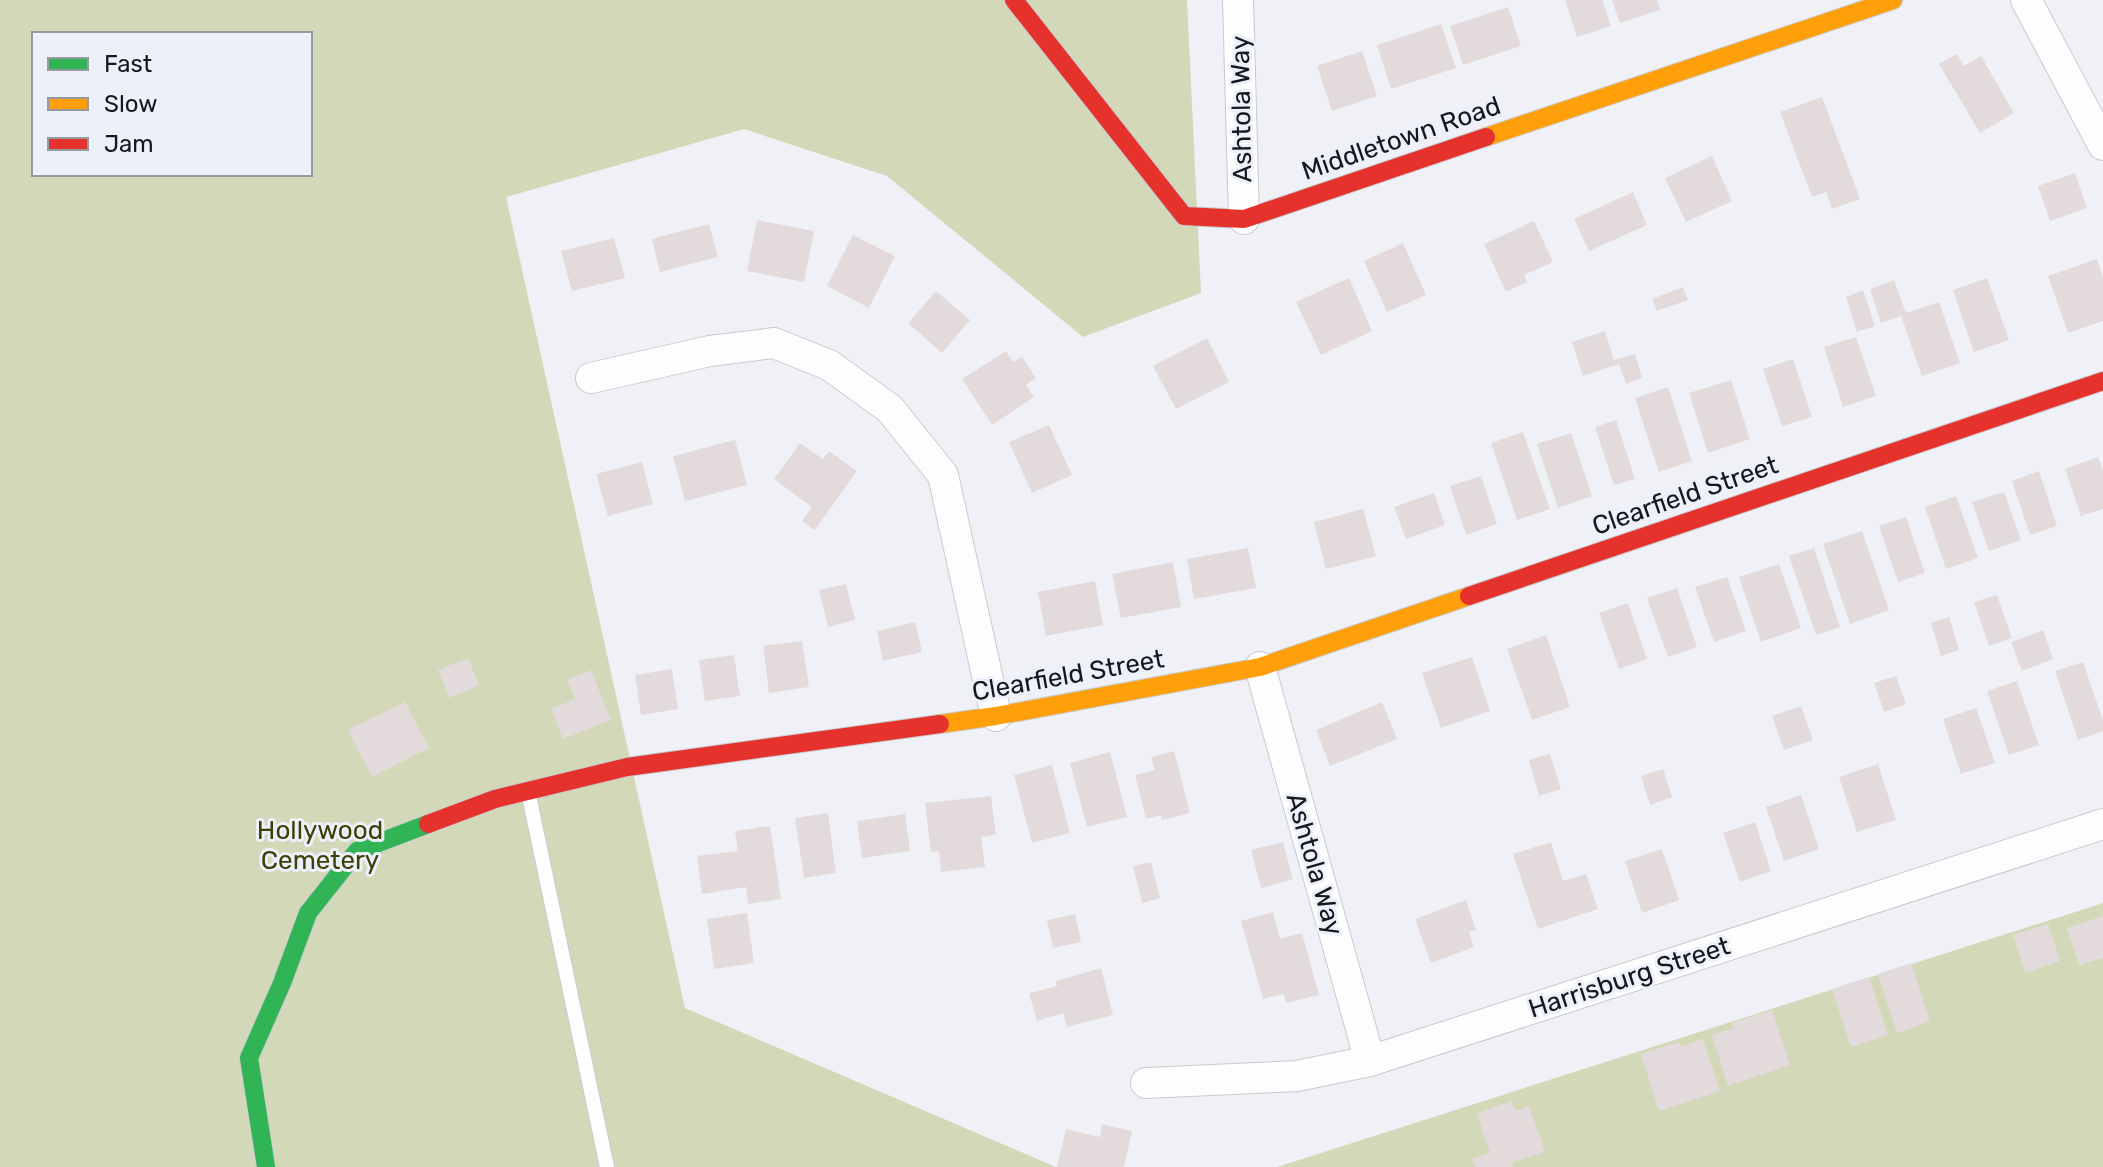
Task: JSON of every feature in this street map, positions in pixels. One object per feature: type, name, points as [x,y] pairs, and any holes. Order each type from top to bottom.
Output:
[{"type":"street","name":"Middletown Road","points":[[1014,0],[1184,216],[1244,219],[1893,0]]},
{"type":"street","name":"Ashtola Way","points":[[1238,0],[1244,219]]},
{"type":"street","points":[[2026,0],[2103,145]]},
{"type":"street","points":[[591,378],[710,351],[774,343],[829,365],[890,409],[943,475],[996,716]]},
{"type":"street","name":"Clearfield Street","points":[[266,1167],[249,1058],[308,913],[357,851],[495,799],[627,767],[996,716],[1260,667],[2103,381]]},
{"type":"street","name":"Ashtola Way","points":[[1260,667],[1370,1061]]},
{"type":"street","name":"Harrisburg Street","points":[[1146,1083],[1297,1076],[1370,1061],[2103,824]]},
{"type":"lane","points":[[528,791],[607,1167]]},
{"type":"green space","name":"Hollywood Cemetery","points":[[0,0],[1187,0],[1201,293],[1083,337],[887,176],[744,129],[506,197],[685,1008],[1056,1167],[0,1167]]},
{"type":"green space","points":[[2103,903],[2103,1167],[1277,1167]]},
{"type":"building","points":[[1565,0],[1602,0],[1611,26],[1577,37]]},
{"type":"building","points":[[1612,0],[1657,0],[1660,10],[1620,23]]},
{"type":"building","points":[[1508,7],[1521,46],[1463,65],[1450,26]]},
{"type":"building","points":[[1441,24],[1456,68],[1391,89],[1377,45]]},
{"type":"building","points":[[1362,51],[1377,96],[1332,111],[1317,66]]},
{"type":"building","points":[[1957,54],[1964,66],[1981,56],[2014,113],[1980,133],[1939,64]]},
{"type":"building","points":[[1822,97],[1860,199],[1832,209],[1826,192],[1812,197],[1780,112]]},
{"type":"building","points":[[1712,156],[1732,201],[1686,222],[1665,178]]},
{"type":"building","points":[[2075,173],[2087,208],[2050,221],[2038,186]]},
{"type":"building","points":[[1633,192],[1647,225],[1589,251],[1574,219]]},
{"type":"building","points":[[757,220],[814,231],[804,282],[747,271]]},
{"type":"building","points":[[1534,221],[1553,262],[1524,275],[1527,282],[1506,292],[1484,244]]},
{"type":"building","points":[[709,224],[718,257],[660,272],[652,239]]},
{"type":"building","points":[[853,235],[895,256],[869,308],[827,286]]},
{"type":"building","points":[[614,238],[625,278],[572,291],[561,251]]},
{"type":"building","points":[[1403,243],[1426,295],[1387,312],[1364,261]]},
{"type":"building","points":[[2097,259],[2103,278],[2103,321],[2068,333],[2048,276]]},
{"type":"building","points":[[1349,278],[1372,331],[1321,355],[1296,302]]},
{"type":"building","points":[[1987,278],[2009,340],[1974,352],[1953,290]]},
{"type":"building","points":[[1894,280],[1906,313],[1939,302],[1960,363],[1922,376],[1901,316],[1881,323],[1870,289]]},
{"type":"building","points":[[1683,287],[1688,300],[1657,311],[1652,299]]},
{"type":"building","points":[[1863,290],[1875,326],[1857,332],[1846,297]]},
{"type":"building","points":[[936,291],[970,320],[942,353],[908,323]]},
{"type":"building","points":[[1605,331],[1614,360],[1635,354],[1642,378],[1626,384],[1619,364],[1583,376],[1572,342]]},
{"type":"building","points":[[1856,337],[1876,396],[1843,407],[1824,347]]},
{"type":"building","points":[[1207,338],[1229,382],[1176,409],[1153,366]]},
{"type":"building","points":[[1006,351],[1013,362],[1022,357],[1036,378],[1026,385],[1034,397],[992,425],[962,379]]},
{"type":"building","points":[[1793,359],[1812,417],[1782,426],[1763,369]]},
{"type":"building","points":[[1731,380],[1750,439],[1708,453],[1689,393]]},
{"type":"building","points":[[1668,387],[1692,461],[1659,472],[1635,398]]},
{"type":"building","points":[[1616,420],[1635,479],[1614,485],[1595,427]]},
{"type":"building","points":[[1049,425],[1072,475],[1032,493],[1009,442]]},
{"type":"building","points":[[1523,432],[1550,509],[1517,520],[1491,443]]},
{"type":"building","points":[[1571,433],[1592,496],[1558,508],[1537,444]]},
{"type":"building","points":[[735,440],[747,485],[685,501],[673,456]]},
{"type":"building","points":[[800,443],[823,459],[829,451],[857,471],[815,530],[802,521],[812,507],[774,479]]},
{"type":"building","points":[[2098,457],[2103,470],[2103,509],[2081,516],[2065,469]]},
{"type":"building","points":[[642,462],[653,504],[608,516],[596,474]]},
{"type":"building","points":[[2039,471],[2057,526],[2030,535],[2012,481]]},
{"type":"building","points":[[1481,476],[1497,524],[1466,535],[1450,486]]},
{"type":"building","points":[[2004,492],[2021,540],[1989,551],[1972,502]]},
{"type":"building","points":[[1434,493],[1445,525],[1406,539],[1394,507]]},
{"type":"building","points":[[1956,496],[1978,558],[1946,569],[1925,507]]},
{"type":"building","points":[[1363,509],[1376,556],[1326,569],[1314,522]]},
{"type":"building","points":[[1906,517],[1925,573],[1898,582],[1879,526]]},
{"type":"building","points":[[1862,531],[1889,610],[1850,624],[1823,544]]},
{"type":"building","points":[[1248,548],[1256,588],[1194,599],[1187,559]]},
{"type":"building","points":[[1814,548],[1840,627],[1816,635],[1789,556]]},
{"type":"building","points":[[1173,562],[1181,607],[1121,618],[1112,574]]},
{"type":"building","points":[[1779,564],[1801,628],[1761,642],[1739,577]]},
{"type":"building","points":[[1727,577],[1746,631],[1714,642],[1695,587]]},
{"type":"building","points":[[1095,581],[1103,625],[1046,636],[1038,592]]},
{"type":"building","points":[[846,584],[855,620],[828,627],[819,590]]},
{"type":"building","points":[[1677,588],[1697,647],[1668,657],[1647,598]]},
{"type":"building","points":[[1997,595],[2012,638],[1989,646],[1974,602]]},
{"type":"building","points":[[1628,603],[1647,659],[1619,669],[1599,613]]},
{"type":"building","points":[[1949,617],[1959,650],[1941,656],[1931,623]]},
{"type":"building","points":[[915,622],[922,652],[883,661],[877,631]]},
{"type":"building","points":[[2043,630],[2053,659],[2022,671],[2011,642]]},
{"type":"building","points":[[1546,635],[1570,707],[1532,720],[1507,649]]},
{"type":"building","points":[[802,641],[809,687],[769,693],[763,646]]},
{"type":"building","points":[[734,655],[740,696],[705,701],[699,660]]},
{"type":"building","points":[[1472,657],[1490,711],[1441,728],[1422,673]]},
{"type":"building","points":[[468,658],[479,685],[449,698],[438,670]]},
{"type":"building","points":[[2083,662],[2103,721],[2103,731],[2078,740],[2055,671]]},
{"type":"building","points":[[672,669],[678,709],[641,715],[635,675]]},
{"type":"building","points":[[591,670],[611,720],[563,739],[551,709],[575,699],[567,680]]},
{"type":"building","points":[[1896,676],[1906,704],[1884,712],[1874,683]]},
{"type":"building","points":[[2017,681],[2039,745],[2009,755],[1987,691]]},
{"type":"building","points":[[405,702],[429,748],[372,777],[348,730]]},
{"type":"building","points":[[1382,702],[1397,739],[1330,766],[1316,730]]},
{"type":"building","points":[[1801,706],[1813,740],[1784,750],[1772,716]]},
{"type":"building","points":[[1976,708],[1995,763],[1961,774],[1943,719]]},
{"type":"building","points":[[1174,751],[1190,813],[1162,820],[1161,815],[1146,819],[1135,775],[1155,770],[1151,757]]},
{"type":"building","points":[[1110,752],[1127,817],[1087,827],[1070,763]]},
{"type":"building","points":[[1550,754],[1561,789],[1539,796],[1529,760]]},
{"type":"building","points":[[1878,764],[1896,820],[1857,832],[1839,777]]},
{"type":"building","points":[[1052,765],[1070,833],[1032,843],[1014,775]]},
{"type":"building","points":[[1663,769],[1672,797],[1650,805],[1641,776]]},
{"type":"building","points":[[1801,795],[1819,849],[1784,861],[1766,807]]},
{"type":"building","points":[[991,796],[996,835],[981,837],[985,867],[941,872],[939,851],[931,852],[925,803]]},
{"type":"building","points":[[828,813],[836,873],[804,878],[795,818]]},
{"type":"building","points":[[905,814],[910,851],[862,858],[857,821]]},
{"type":"building","points":[[1755,822],[1771,871],[1740,882],[1723,833]]},
{"type":"building","points":[[770,826],[781,899],[748,904],[746,887],[702,894],[697,856],[738,851],[735,831]]},
{"type":"building","points":[[1283,842],[1293,879],[1261,888],[1251,850]]},
{"type":"building","points":[[1551,842],[1563,881],[1586,874],[1598,909],[1538,929],[1513,854]]},
{"type":"building","points":[[1662,849],[1679,900],[1642,913],[1625,861]]},
{"type":"building","points":[[1151,862],[1160,898],[1142,903],[1133,866]]},
{"type":"building","points":[[1466,900],[1476,930],[1469,932],[1474,947],[1431,963],[1415,919]]},
{"type":"building","points":[[1273,912],[1280,939],[1302,933],[1319,995],[1286,1003],[1284,994],[1263,999],[1241,921]]},
{"type":"building","points":[[747,913],[754,963],[714,969],[707,919]]},
{"type":"building","points":[[1075,914],[1081,942],[1053,948],[1047,920]]},
{"type":"building","points":[[2103,916],[2103,958],[2079,965],[2067,928]]},
{"type":"building","points":[[2048,924],[2060,961],[2025,973],[2013,935]]},
{"type":"building","points":[[1911,963],[1930,1021],[1897,1033],[1878,974]]},
{"type":"building","points":[[1101,968],[1113,1015],[1067,1027],[1063,1013],[1037,1021],[1029,993],[1057,986],[1056,981]]},
{"type":"building","points":[[1869,977],[1888,1035],[1851,1047],[1832,989]]},
{"type":"building","points":[[1772,1010],[1790,1065],[1728,1086],[1712,1035],[1734,1028],[1732,1023]]},
{"type":"building","points":[[1703,1039],[1720,1091],[1659,1111],[1641,1054],[1679,1042],[1681,1047]]},
{"type":"building","points":[[1512,1101],[1515,1111],[1529,1106],[1545,1152],[1512,1162],[1513,1167],[1475,1167],[1472,1159],[1490,1153],[1477,1113]]},
{"type":"building","points":[[1102,1124],[1132,1131],[1124,1167],[1057,1167],[1066,1129],[1100,1137]]},
{"type":"traffic: fast","points":[[266,1167],[249,1058],[308,913],[357,851],[428,824]]},
{"type":"traffic: slow","points":[[1486,137],[1893,0]]},
{"type":"traffic: slow","points":[[940,724],[1260,667],[1469,596]]},
{"type":"traffic: jam","points":[[1014,0],[1184,216],[1244,219],[1486,137]]},
{"type":"traffic: jam","points":[[1469,596],[2103,381]]},
{"type":"traffic: jam","points":[[428,824],[495,799],[627,767],[940,724]]}]
